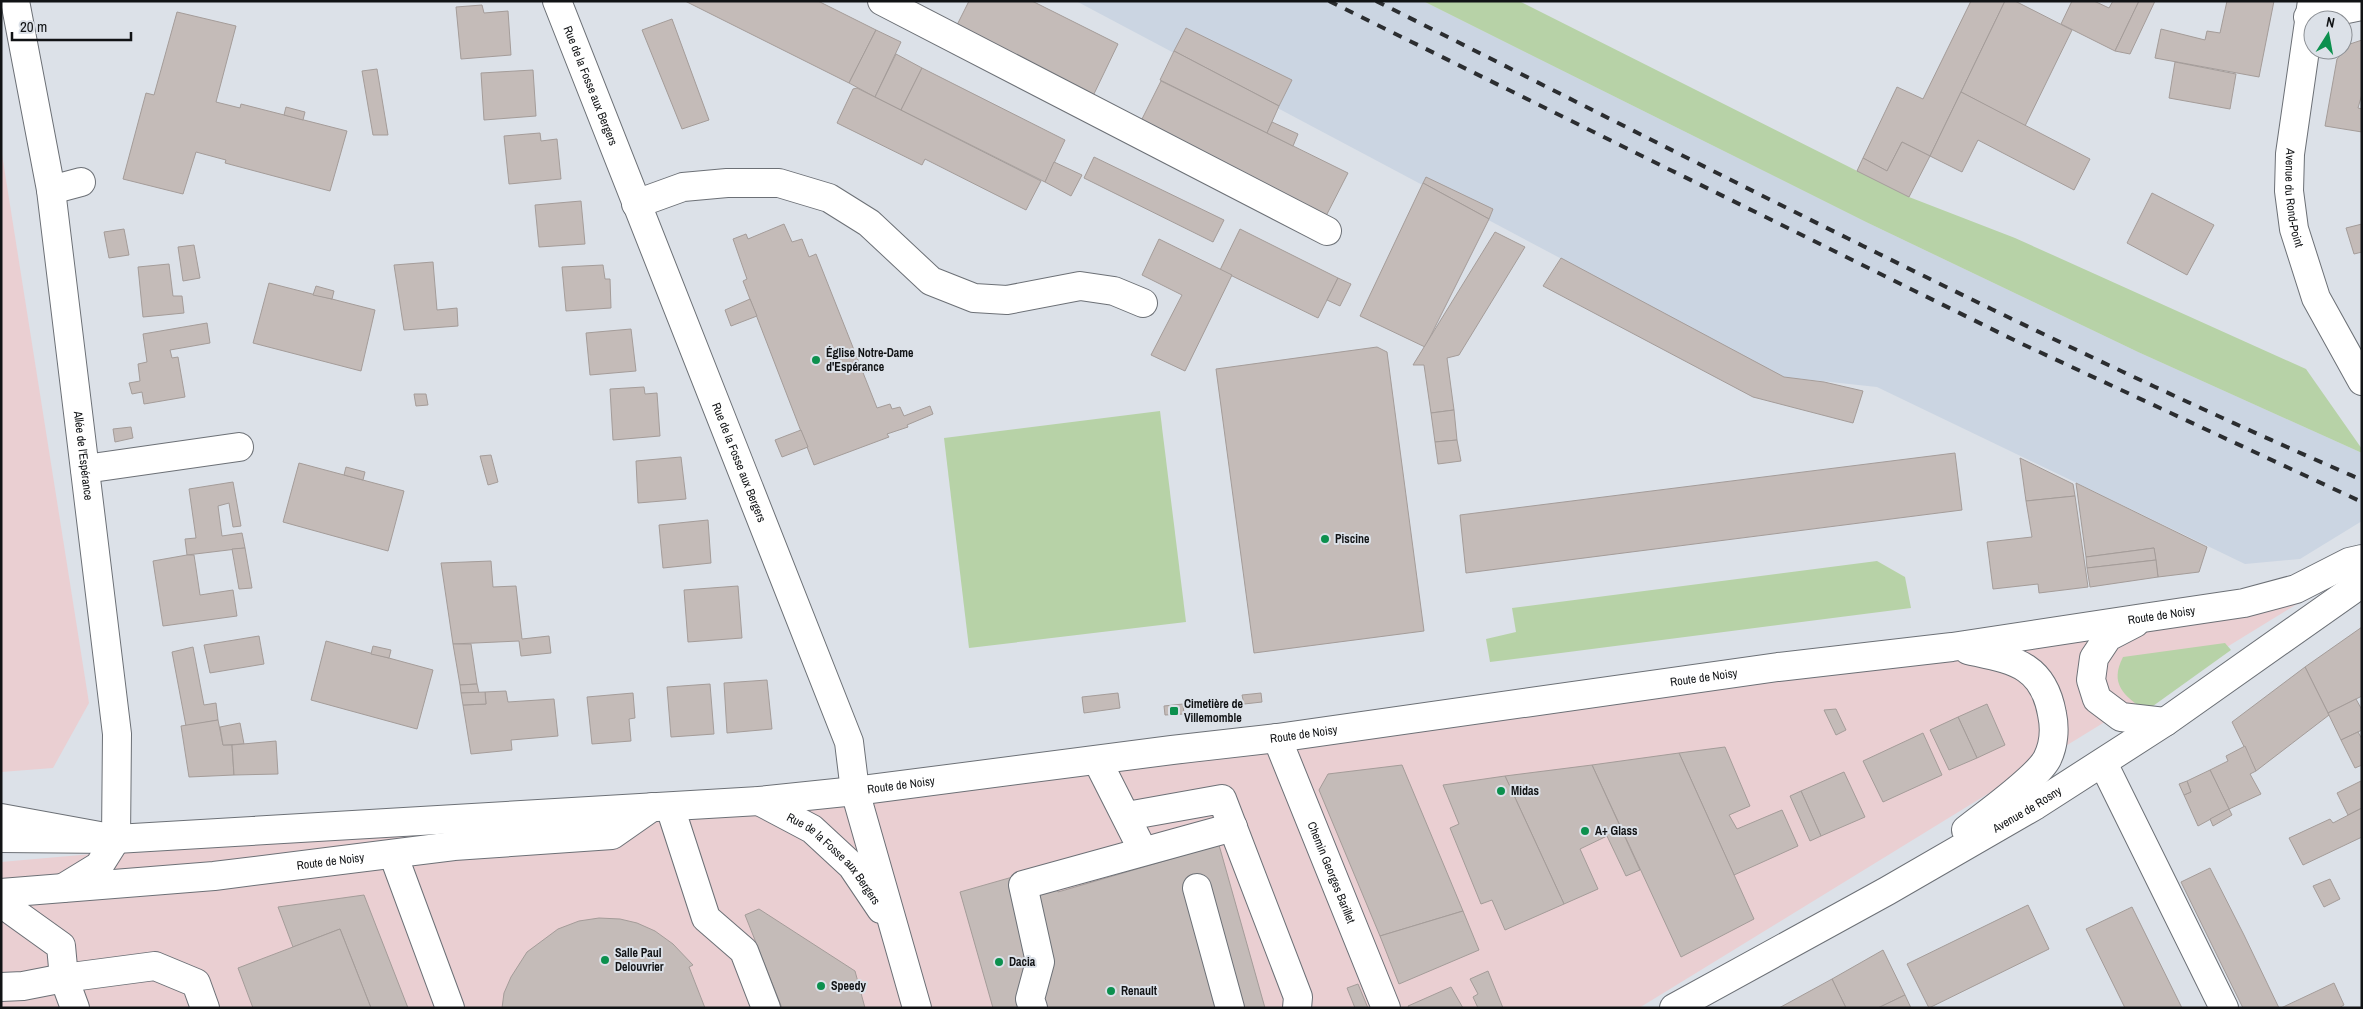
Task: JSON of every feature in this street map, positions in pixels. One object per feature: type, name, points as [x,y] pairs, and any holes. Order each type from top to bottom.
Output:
[{"type":"main road","name":"Allée de l'Espérance","points":[[15,1],[51,190],[117,734],[116,839]]},
{"type":"main road","name":"Rue de la Fosse aux Bergers","points":[[557,1],[849,742],[855,792],[917,1008]]},
{"type":"main road","points":[[882,1],[1327,231]]},
{"type":"main road","points":[[2310,9],[2362,6]]},
{"type":"main road","name":"Avenue du Rond-Point","points":[[2310,9],[2290,154],[2289,191],[2294,229],[2316,298],[2362,381]]},
{"type":"main road","points":[[51,190],[81,182]]},
{"type":"main road","points":[[636,204],[683,187],[727,183],[779,183],[830,198],[869,223],[931,281],[974,298],[1007,300],[1080,286],[1114,291],[1143,303]]},
{"type":"main road","points":[[85,469],[239,447]]},
{"type":"main road","name":"Route de Noisy","points":[[116,839],[759,801],[855,792],[1277,738],[1778,667],[1952,647],[2244,603],[2296,589],[2349,562],[2362,559]]},
{"type":"main road","name":"Avenue de Rosny","points":[[1674,1008],[1704,1001],[2103,763],[2165,722],[2362,582]]},
{"type":"main road","points":[[2143,618],[2108,637],[2094,658],[2091,680],[2097,699],[2121,717],[2165,722]]},
{"type":"main road","name":"Route de Noisy","points":[[1888,892],[2021,786],[2047,759],[2055,728],[2050,699],[2036,675],[2010,660],[1952,647]]},
{"type":"main road","name":"Chemin Georges Barillet","points":[[1277,738],[1386,1008]]},
{"type":"main road","points":[[1098,760],[1138,841]]},
{"type":"main road","points":[[2103,763],[2224,1008]]},
{"type":"main road","points":[[1127,816],[1222,799],[1298,997],[1297,1008]]},
{"type":"main road","name":"Rue de la Fosse aux Bergers","points":[[759,801],[812,829],[852,866],[895,932]]},
{"type":"main road","points":[[661,807],[706,918],[744,951],[766,1008]]},
{"type":"main road","name":"Route de Noisy","points":[[1,893],[214,876],[454,846],[612,835],[661,807]]},
{"type":"main road","points":[[1,818],[116,839]]},
{"type":"main road","points":[[1033,1008],[1030,999],[1040,962],[1023,885],[1233,827]]},
{"type":"main road","points":[[1,838],[116,839]]},
{"type":"main road","points":[[63,888],[99,866],[116,839]]},
{"type":"main road","points":[[393,854],[450,1008]]},
{"type":"main road","points":[[1197,888],[1230,1008]]},
{"type":"main road","points":[[1,903],[61,946],[64,978],[75,1008]]},
{"type":"main road","points":[[1,987],[23,986],[64,978],[155,966],[196,983],[205,1008]]},
{"type":"shaded area","points":[[1076,1],[1423,1],[1866,222],[2138,352],[2362,453],[2362,521],[2300,559],[2245,564],[1877,387],[1784,377]]},
{"type":"shaded area","points":[[1,148],[89,703],[53,768],[1,772]]},
{"type":"shaded area","points":[[2362,564],[1639,1008],[1,1008],[1,862],[92,854],[150,852],[417,823],[716,804],[2244,603]]},
{"type":"green space","points":[[1423,1],[1519,1],[1909,197],[2015,238],[2306,369],[2362,449],[2362,453],[2138,352],[1866,222]]},
{"type":"green space","points":[[1160,411],[1186,622],[969,648],[944,438]]},
{"type":"green space","points":[[1877,561],[1905,577],[1911,608],[1490,662],[1486,639],[1516,632],[1512,608]]},
{"type":"green space","points":[[2225,643],[2231,650],[2146,711],[2125,694],[2118,682],[2119,666],[2123,657]]},
{"type":"building","points":[[685,1],[818,1],[876,30],[849,83]]},
{"type":"building","points":[[969,1],[1032,1],[1118,44],[1092,98],[955,29]]},
{"type":"building","points":[[1971,1],[2005,1],[1930,156],[1902,142],[1887,171],[1863,158],[1897,87],[1923,99]]},
{"type":"building","points":[[2005,1],[2015,1],[2072,30],[2025,126],[1961,92]]},
{"type":"building","points":[[2072,1],[2094,1],[2109,8],[2113,1],[2139,1],[2115,51],[2061,24]]},
{"type":"building","points":[[2139,1],[2155,1],[2130,54],[2115,51]]},
{"type":"building","points":[[2227,1],[2274,1],[2259,77],[2155,58],[2161,29],[2205,40],[2207,31],[2220,33]]},
{"type":"building","points":[[482,5],[484,13],[508,11],[511,55],[461,59],[456,7]]},
{"type":"building","points":[[177,12],[236,26],[216,102],[240,108],[241,104],[347,131],[330,191],[225,163],[226,160],[196,152],[183,194],[123,179],[146,93],[154,95]]},
{"type":"building","points":[[672,19],[709,120],[682,129],[642,30]]},
{"type":"building","points":[[1186,28],[1292,80],[1279,106],[1174,51]]},
{"type":"building","points":[[876,30],[901,42],[875,97],[849,83]]},
{"type":"building","points":[[2362,40],[2362,94],[2358,108],[2362,109],[2362,132],[2325,126],[2337,60],[2353,60],[2353,43]]},
{"type":"building","points":[[1174,51],[1279,106],[1267,133],[1160,80]]},
{"type":"building","points":[[896,54],[922,68],[901,110],[875,97]]},
{"type":"building","points":[[2175,62],[2236,74],[2230,109],[2169,98]]},
{"type":"building","points":[[922,68],[1065,140],[1045,182],[901,110]]},
{"type":"building","points":[[377,69],[388,135],[373,135],[362,71]]},
{"type":"building","points":[[533,70],[536,116],[484,120],[481,73]]},
{"type":"building","points":[[1161,81],[1348,173],[1326,216],[1140,123]]},
{"type":"building","points":[[857,88],[1041,181],[1026,210],[925,159],[922,165],[837,123],[853,89]]},
{"type":"building","points":[[1961,92],[2090,159],[2074,190],[1978,140],[1962,172],[1930,156]]},
{"type":"building","points":[[286,107],[305,112],[303,120],[284,115]]},
{"type":"building","points":[[1272,122],[1298,134],[1293,146],[1267,133]]},
{"type":"building","points":[[540,133],[541,141],[557,139],[561,179],[509,184],[504,136]]},
{"type":"building","points":[[1902,142],[1930,156],[1909,197],[1857,171],[1863,158],[1887,171]]},
{"type":"building","points":[[1094,157],[1224,220],[1213,242],[1084,178]]},
{"type":"building","points":[[1054,162],[1082,175],[1071,196],[1045,182]]},
{"type":"building","points":[[1426,177],[1493,209],[1489,219],[1423,183]]},
{"type":"building","points":[[1423,183],[1489,219],[1425,347],[1360,316]]},
{"type":"building","points":[[2152,193],[2214,225],[2187,275],[2127,243]]},
{"type":"building","points":[[581,201],[585,244],[539,247],[535,205]]},
{"type":"building","name":"Église Notre-Dame d'Espérance","points":[[784,224],[792,242],[802,239],[809,257],[816,254],[877,408],[890,404],[892,409],[900,407],[904,416],[930,406],[933,414],[907,425],[908,427],[887,434],[889,437],[814,465],[743,281],[747,279],[733,239],[746,234],[748,239]]},
{"type":"building","points":[[2362,224],[2362,252],[2354,254],[2346,228]]},
{"type":"building","points":[[124,229],[129,255],[109,258],[104,232]]},
{"type":"building","points":[[1240,229],[1338,278],[1318,318],[1220,270]]},
{"type":"building","points":[[1495,232],[1525,247],[1459,355],[1447,358],[1454,410],[1431,413],[1424,365],[1413,365]]},
{"type":"building","points":[[1159,239],[1232,275],[1185,371],[1151,355],[1182,295],[1142,275]]},
{"type":"building","points":[[194,245],[200,278],[183,281],[178,247]]},
{"type":"building","points":[[1561,258],[1784,377],[1824,382],[1863,391],[1853,423],[1753,397],[1543,286]]},
{"type":"building","points":[[433,262],[437,310],[457,308],[458,326],[404,330],[394,265]]},
{"type":"building","points":[[169,264],[173,296],[182,296],[184,313],[143,317],[138,267]]},
{"type":"building","points":[[603,265],[605,279],[610,279],[611,308],[566,311],[562,267]]},
{"type":"building","points":[[1338,278],[1351,284],[1340,306],[1327,300]]},
{"type":"building","points":[[269,283],[375,310],[361,371],[253,343]]},
{"type":"building","points":[[316,286],[334,291],[332,299],[313,295]]},
{"type":"building","points":[[750,299],[757,316],[731,326],[725,310]]},
{"type":"building","points":[[207,323],[210,343],[170,350],[172,358],[178,357],[185,397],[144,404],[142,392],[132,394],[129,383],[140,381],[138,364],[147,362],[143,334]]},
{"type":"building","points":[[631,329],[636,371],[590,375],[586,333]]},
{"type":"building","name":"Piscine","points":[[1377,347],[1387,352],[1424,631],[1254,653],[1216,369]]},
{"type":"building","points":[[644,387],[645,394],[657,393],[660,436],[613,440],[610,389]]},
{"type":"building","points":[[414,394],[426,394],[428,405],[416,406]]},
{"type":"building","points":[[1454,410],[1457,440],[1435,442],[1431,413]]},
{"type":"building","points":[[131,427],[133,438],[115,442],[113,429]]},
{"type":"building","points":[[801,430],[808,447],[782,457],[775,440]]},
{"type":"building","points":[[1457,440],[1461,461],[1438,464],[1435,442]]},
{"type":"building","points":[[1955,453],[1962,510],[1466,573],[1460,515]]},
{"type":"building","points":[[491,455],[498,482],[488,485],[480,456]]},
{"type":"building","points":[[681,457],[686,499],[638,503],[636,461]]},
{"type":"building","points":[[2020,458],[2073,484],[2075,496],[2026,501]]},
{"type":"building","points":[[299,463],[404,491],[388,551],[283,522]]},
{"type":"building","points":[[346,467],[365,472],[363,480],[344,475]]},
{"type":"building","points":[[233,482],[241,526],[233,527],[229,503],[218,506],[222,536],[242,533],[245,548],[187,555],[185,539],[196,538],[189,489]]},
{"type":"building","points":[[2076,483],[2207,547],[2199,572],[2158,577],[2154,548],[2086,557]]},
{"type":"building","points":[[2075,496],[2088,587],[2039,593],[2038,584],[1993,589],[1987,542],[2032,537],[2026,501]]},
{"type":"building","points":[[708,520],[711,563],[663,568],[659,525]]},
{"type":"building","points":[[245,548],[252,588],[239,589],[232,549]]},
{"type":"building","points":[[2154,548],[2156,560],[2087,568],[2086,557]]},
{"type":"building","points":[[194,555],[200,595],[233,590],[237,616],[163,626],[153,561]]},
{"type":"building","points":[[2156,560],[2158,577],[2090,587],[2087,568]]},
{"type":"building","points":[[491,561],[493,587],[516,586],[522,639],[549,636],[551,653],[521,656],[519,641],[453,644],[441,563]]},
{"type":"building","points":[[738,586],[742,638],[688,642],[684,590]]},
{"type":"building","points":[[2362,627],[2362,696],[2328,713],[2305,667]]},
{"type":"building","points":[[259,636],[264,664],[210,673],[204,645]]},
{"type":"building","points":[[326,641],[433,670],[417,729],[311,700]]},
{"type":"building","points":[[453,644],[471,644],[477,684],[460,685]]},
{"type":"building","points":[[373,646],[391,650],[389,658],[371,654]]},
{"type":"building","points":[[193,647],[204,705],[216,703],[218,720],[186,726],[172,652]]},
{"type":"building","points":[[2305,667],[2329,715],[2256,771],[2232,722]]},
{"type":"building","points":[[767,680],[772,729],[727,733],[724,683]]},
{"type":"building","points":[[477,684],[479,693],[461,693],[460,685]]},
{"type":"building","points":[[710,684],[714,734],[671,737],[667,687]]},
{"type":"building","points":[[506,691],[508,702],[554,699],[558,736],[511,740],[512,750],[471,754],[463,705],[486,704],[485,692]]},
{"type":"building","points":[[485,692],[486,704],[463,705],[461,693]]},
{"type":"building","points":[[633,693],[635,718],[629,719],[631,741],[592,744],[587,697]]},
{"type":"building","points":[[1118,693],[1120,708],[1084,713],[1082,697]]},
{"type":"building","points":[[1261,693],[1262,702],[1244,704],[1242,695]]},
{"type":"building","points":[[2356,699],[2362,710],[2362,730],[2341,740],[2328,713]]},
{"type":"building","points":[[1183,704],[1184,714],[1165,715],[1164,706]]},
{"type":"building","points":[[1987,704],[2005,745],[1977,758],[1958,717]]},
{"type":"building","points":[[1836,709],[1846,730],[1836,735],[1824,710]]},
{"type":"building","points":[[1958,717],[1977,758],[1949,770],[1930,730]]},
{"type":"building","points":[[218,720],[223,745],[232,745],[234,775],[189,777],[181,726]]},
{"type":"building","points":[[240,723],[244,744],[223,745],[220,727]]},
{"type":"building","points":[[2358,732],[2362,739],[2362,765],[2355,768],[2341,740]]},
{"type":"building","points":[[1923,733],[1942,775],[1883,802],[1863,761]]},
{"type":"building","points":[[276,741],[278,774],[234,775],[232,745]]},
{"type":"building","points":[[2245,746],[2256,771],[2250,774],[2261,794],[2229,809],[2210,770],[2228,761],[2226,756]]},
{"type":"building","points":[[1725,747],[1750,806],[1729,815],[1737,829],[1782,810],[1798,846],[1734,875],[1679,753]]},
{"type":"building","points":[[1679,753],[1754,919],[1681,957],[1592,765]]},
{"type":"building","points":[[1402,765],[1463,911],[1380,936],[1319,790],[1328,774]]},
{"type":"building","points":[[1592,765],[1640,870],[1626,876],[1607,836],[1580,849],[1598,889],[1564,904],[1505,776]]},
{"type":"building","points":[[2210,770],[2229,809],[2198,826],[2184,795],[2191,792],[2187,781]]},
{"type":"building","points":[[1844,772],[1865,817],[1821,836],[1801,791]]},
{"type":"building","points":[[1505,776],[1564,904],[1505,930],[1492,900],[1481,904],[1450,828],[1459,824],[1443,785]]},
{"type":"building","points":[[2187,781],[2191,792],[2184,795],[2179,784]]},
{"type":"building","points":[[2361,781],[2362,808],[2348,815],[2337,793]]},
{"type":"building","points":[[1801,791],[1821,836],[1810,841],[1790,796]]},
{"type":"building","points":[[2362,808],[2362,837],[2303,865],[2289,838],[2330,819],[2333,823]]},
{"type":"building","points":[[2229,809],[2232,815],[2213,826],[2210,819]]},
{"type":"building","points":[[1219,845],[1265,1008],[993,1008],[960,892],[1051,866],[1058,892]]},
{"type":"building","points":[[2210,868],[2279,1008],[2243,1008],[2181,882]]},
{"type":"building","points":[[2330,879],[2340,899],[2324,907],[2313,886]]},
{"type":"building","points":[[364,895],[408,1008],[371,1008],[340,929],[293,947],[278,907]]},
{"type":"building","points":[[2028,905],[2049,949],[1929,1008],[1907,964]]},
{"type":"building","points":[[2132,907],[2182,1008],[2125,1008],[2086,929]]},
{"type":"building","points":[[759,909],[855,971],[865,1008],[782,1008],[745,915]]},
{"type":"building","points":[[1463,911],[1479,950],[1399,984],[1380,936]]},
{"type":"building","name":"Salle Paul Delouvrier","points":[[599,918],[620,919],[637,923],[655,931],[673,944],[693,965],[689,967],[705,1008],[502,1008],[504,993],[511,977],[527,952],[558,929],[579,921]]},
{"type":"building","points":[[340,929],[371,1008],[253,1008],[238,968]]},
{"type":"building","points":[[1883,950],[1905,995],[1878,1008],[1846,1008],[1832,979]]},
{"type":"building","points":[[1488,971],[1503,1008],[1478,1008],[1473,997],[1478,994],[1470,979]]},
{"type":"building","points":[[1832,979],[1846,1008],[1779,1008]]},
{"type":"building","points":[[2334,983],[2344,1005],[2339,1008],[2281,1008]]},
{"type":"building","points":[[1358,984],[1368,1008],[1355,1008],[1347,988]]},
{"type":"building","points":[[1451,987],[1463,1008],[1409,1008],[1408,1006]]},
{"type":"building","points":[[1905,995],[1911,1008],[1878,1008]]},
{"type":"railway","points":[[1329,1],[2018,342],[2362,502]]},
{"type":"railway","points":[[1376,1],[1989,308],[2112,367],[2362,480]]},
{"type":"place","name":"Église Notre-Dame d'Espérance","points":[[816,360]]},
{"type":"place","name":"Piscine","points":[[1325,539]]},
{"type":"place","name":"Cimetière de Villemomble","points":[[1174,711]]},
{"type":"place","name":"Midas","points":[[1501,791]]},
{"type":"place","name":"A+ Glass","points":[[1585,831]]},
{"type":"place","name":"Salle Paul Delouvrier","points":[[605,960]]},
{"type":"place","name":"Dacia","points":[[999,962]]},
{"type":"place","name":"Speedy","points":[[821,986]]},
{"type":"place","name":"Renault","points":[[1111,991]]}]
